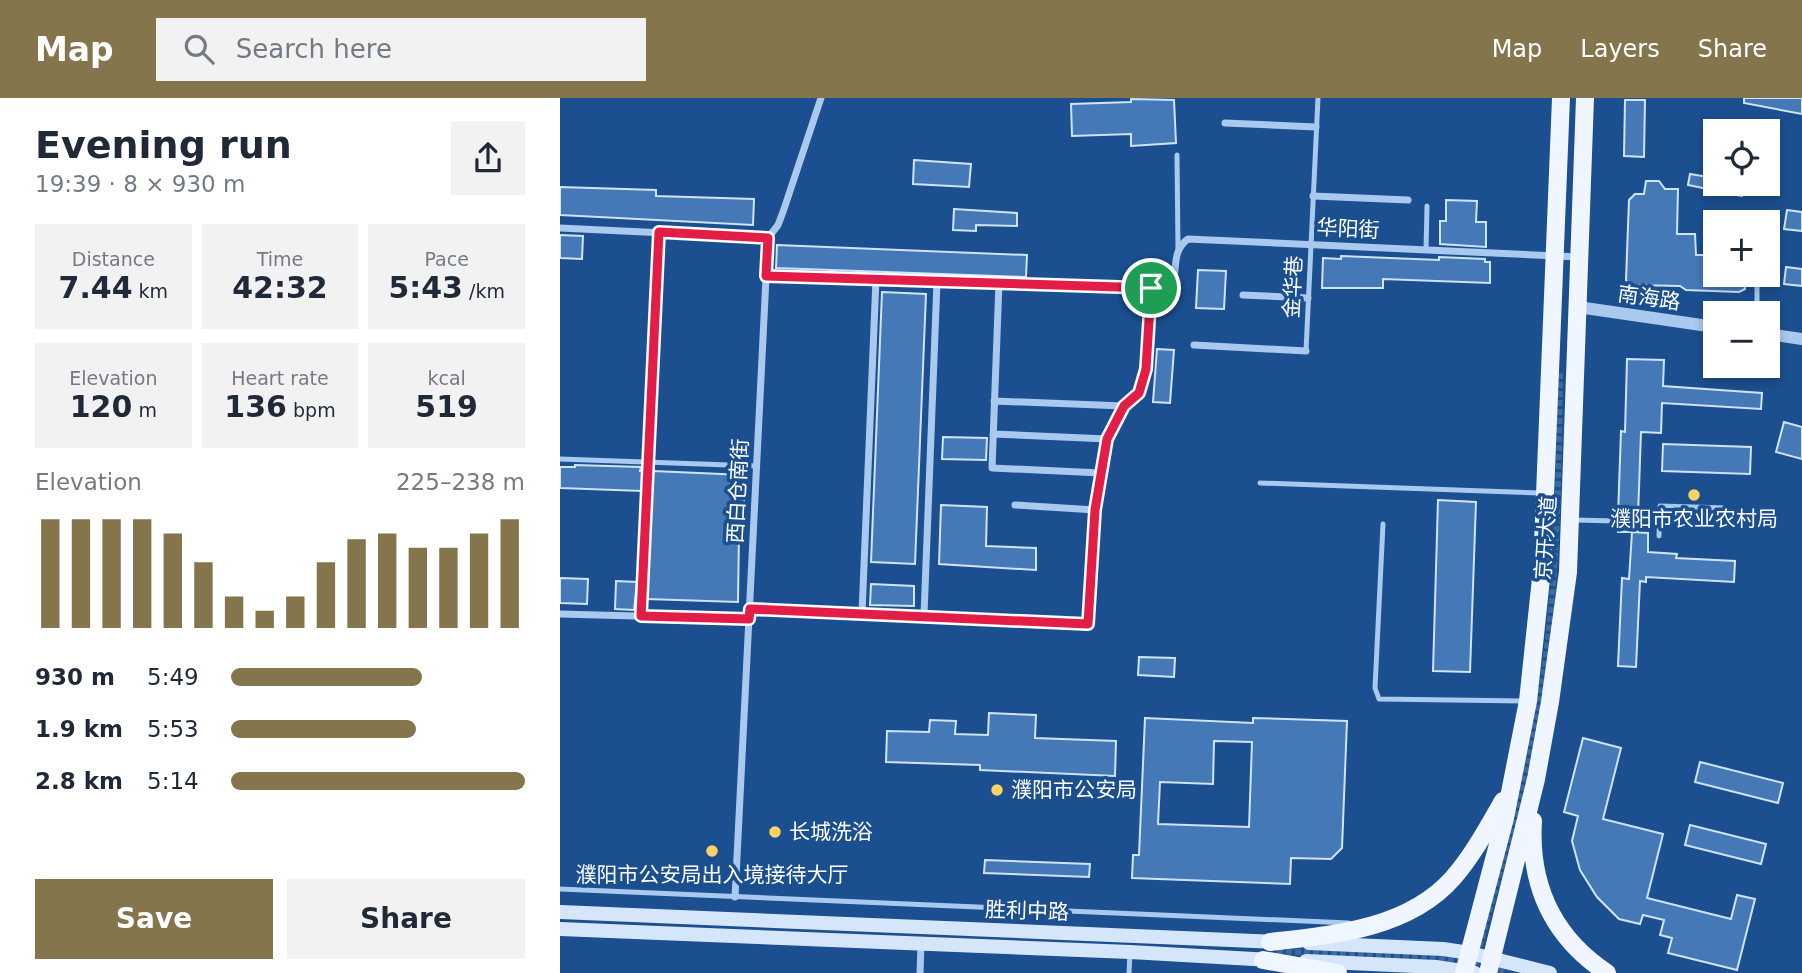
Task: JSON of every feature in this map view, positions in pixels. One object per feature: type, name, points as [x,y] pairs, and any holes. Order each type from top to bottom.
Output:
[{"type":"main road","name":"京开大道","points":[[1469,967],[1512,786],[1528,701],[1542,569],[1560,98]]},
{"type":"main road","name":"京开大道","points":[[1490,966],[1536,779],[1568,572],[1585,98]]},
{"type":"main road","points":[[1536,779],[1532,850],[1535,872],[1554,920],[1588,960],[1607,973]]},
{"type":"main road","points":[[1270,942],[1318,936],[1370,925],[1411,912],[1433,897],[1452,879],[1476,846],[1512,786]]},
{"type":"main road","name":"胜利中路","points":[[560,912],[1364,944],[1443,949],[1469,967]]},
{"type":"main road","name":"胜利中路","points":[[560,929],[1130,952],[1263,960],[1490,966],[1550,973]]},
{"type":"main road","points":[[1263,960],[1338,973]]},
{"type":"street","name":"西白仓南街","points":[[735,897],[768,238],[778,225],[783,212],[821,98]]},
{"type":"street","points":[[1225,123],[1316,127]]},
{"type":"street","points":[[1313,196],[1408,200]]},
{"type":"street","points":[[560,228],[768,238]]},
{"type":"street","name":"华阳街","points":[[1178,251],[1188,239],[1579,257]]},
{"type":"street","points":[[766,276],[1151,288],[1174,285],[1178,251]]},
{"type":"street","points":[[862,613],[876,279]]},
{"type":"street","points":[[924,615],[937,282]]},
{"type":"street","points":[[999,284],[992,468],[1101,473]]},
{"type":"street","points":[[750,609],[1088,624],[1095,510],[1107,439],[1124,406],[1139,393],[1146,369],[1151,288]]},
{"type":"street","points":[[1243,295],[1308,298]]},
{"type":"street","name":"南海路","points":[[1578,307],[1703,325]]},
{"type":"street","points":[[1780,336],[1802,339]]},
{"type":"street","points":[[1194,345],[1306,351]]},
{"type":"street","points":[[994,401],[1124,406]]},
{"type":"street","points":[[993,434],[1107,439]]},
{"type":"street","points":[[1015,505],[1095,510]]},
{"type":"street","points":[[560,614],[749,619]]},
{"type":"street","points":[[920,973],[921,945]]},
{"type":"lane","name":"金华巷","points":[[1306,351],[1318,98]]},
{"type":"lane","points":[[1177,155],[1178,251]]},
{"type":"lane","points":[[1426,250],[1427,206]]},
{"type":"lane","points":[[641,616],[659,232]]},
{"type":"lane","points":[[560,459],[757,466]]},
{"type":"lane","points":[[1260,483],[1545,493]]},
{"type":"lane","points":[[1659,536],[1660,506],[1726,508]]},
{"type":"lane","points":[[1571,520],[1659,522]]},
{"type":"lane","points":[[1383,524],[1375,688],[1379,699],[1528,701]]},
{"type":"lane","points":[[560,889],[1370,925]]},
{"type":"lane","points":[[1129,973],[1130,952]]},
{"type":"building","points":[[1744,98],[1802,98],[1802,114],[1744,103]]},
{"type":"building","points":[[1131,99],[1174,100],[1176,143],[1131,146],[1131,134],[1072,136],[1071,104],[1131,102]]},
{"type":"building","points":[[1625,100],[1645,100],[1644,157],[1624,156]]},
{"type":"building","points":[[914,160],[971,164],[969,187],[913,184]]},
{"type":"building","points":[[1690,174],[1703,176],[1703,188],[1688,185]]},
{"type":"building","points":[[1646,181],[1659,181],[1665,189],[1678,189],[1677,234],[1695,234],[1696,255],[1703,255],[1703,287],[1745,289],[1739,292],[1686,290],[1680,286],[1628,283],[1629,200],[1635,194],[1644,194]]},
{"type":"building","points":[[560,187],[656,190],[656,196],[754,199],[753,225],[560,215]]},
{"type":"building","points":[[1446,200],[1477,201],[1476,222],[1486,222],[1486,247],[1440,244],[1440,221],[1446,221]]},
{"type":"building","points":[[954,209],[1017,213],[1017,226],[976,225],[976,231],[953,230]]},
{"type":"building","points":[[1787,210],[1802,212],[1802,231],[1784,229]]},
{"type":"building","points":[[560,235],[583,236],[582,259],[560,258]]},
{"type":"building","points":[[777,245],[1027,255],[1026,277],[776,268]]},
{"type":"building","points":[[1341,256],[1485,259],[1485,262],[1490,262],[1490,283],[1383,279],[1383,288],[1322,288],[1323,258],[1341,259]]},
{"type":"building","points":[[1786,267],[1802,269],[1802,286],[1784,284]]},
{"type":"building","points":[[1198,270],[1226,271],[1224,309],[1196,308]]},
{"type":"building","points":[[882,292],[926,294],[915,564],[871,562]]},
{"type":"building","points":[[1157,349],[1174,350],[1170,403],[1153,402]]},
{"type":"building","points":[[1627,359],[1664,360],[1663,386],[1762,393],[1761,409],[1662,403],[1661,433],[1641,432],[1638,516],[1618,516],[1621,431],[1625,432]]},
{"type":"building","points":[[1784,422],[1802,427],[1802,459],[1776,452]]},
{"type":"building","points":[[943,437],[987,438],[986,460],[942,459]]},
{"type":"building","points":[[1663,444],[1751,447],[1750,474],[1662,471]]},
{"type":"building","points":[[560,467],[641,467],[642,491],[560,488]]},
{"type":"building","points":[[653,471],[744,475],[744,532],[739,532],[738,602],[647,599]]},
{"type":"building","points":[[1438,500],[1476,502],[1470,672],[1433,671]]},
{"type":"building","points":[[941,505],[987,507],[986,546],[1036,548],[1036,570],[939,564]]},
{"type":"building","points":[[1618,526],[1638,527],[1638,532],[1618,532]]},
{"type":"building","points":[[1632,532],[1648,533],[1648,552],[1677,554],[1676,558],[1735,561],[1734,582],[1646,577],[1646,582],[1640,581],[1636,667],[1618,666],[1622,578],[1629,579]]},
{"type":"building","points":[[560,578],[588,579],[587,604],[560,603]]},
{"type":"building","points":[[616,581],[637,582],[634,610],[615,609]]},
{"type":"building","points":[[871,584],[914,586],[914,606],[870,605]]},
{"type":"building","points":[[1139,657],[1175,658],[1174,677],[1138,675]]},
{"type":"building","points":[[989,713],[1036,715],[1035,738],[1116,741],[1115,776],[980,770],[980,765],[886,762],[887,731],[929,732],[930,720],[956,721],[955,734],[988,735]]},
{"type":"building","points":[[1145,718],[1253,723],[1253,718],[1347,721],[1342,848],[1331,859],[1291,858],[1290,884],[1132,878],[1133,855],[1139,855]],"holes":[[[1214,741],[1252,742],[1249,827],[1158,824],[1160,782],[1213,784]]]},
{"type":"building","points":[[1583,738],[1621,748],[1603,819],[1663,834],[1647,898],[1731,919],[1737,895],[1755,899],[1737,970],[1668,953],[1672,938],[1660,935],[1664,920],[1643,915],[1640,924],[1619,919],[1597,897],[1580,870],[1572,841],[1578,816],[1564,812]]},
{"type":"building","points":[[1700,762],[1783,783],[1778,803],[1695,782]]},
{"type":"building","points":[[1690,825],[1766,844],[1761,864],[1685,845]]},
{"type":"building","points":[[985,860],[1090,864],[1089,877],[984,873]]},
{"type":"tunnel","points":[[1473,973],[1533,739],[1545,664],[1556,539],[1560,372]]},
{"type":"tunnel","points":[[1277,951],[1441,959],[1466,963]]},
{"type":"tunnel","points":[[1490,968],[1508,973]]},
{"type":"place","name":"濮阳市农业农村局","points":[[1694,495]]},
{"type":"place","name":"濮阳市公安局","points":[[997,790]]},
{"type":"place","name":"长城洗浴","points":[[775,832]]},
{"type":"place","name":"濮阳市公安局出入境接待大厅","points":[[712,851]]},
{"type":"route","points":[[659,232],[768,238],[766,276],[1151,288],[1146,369],[1139,393],[1124,406],[1107,439],[1095,510],[1088,624],[750,609],[749,619],[641,616],[659,232]]}]
